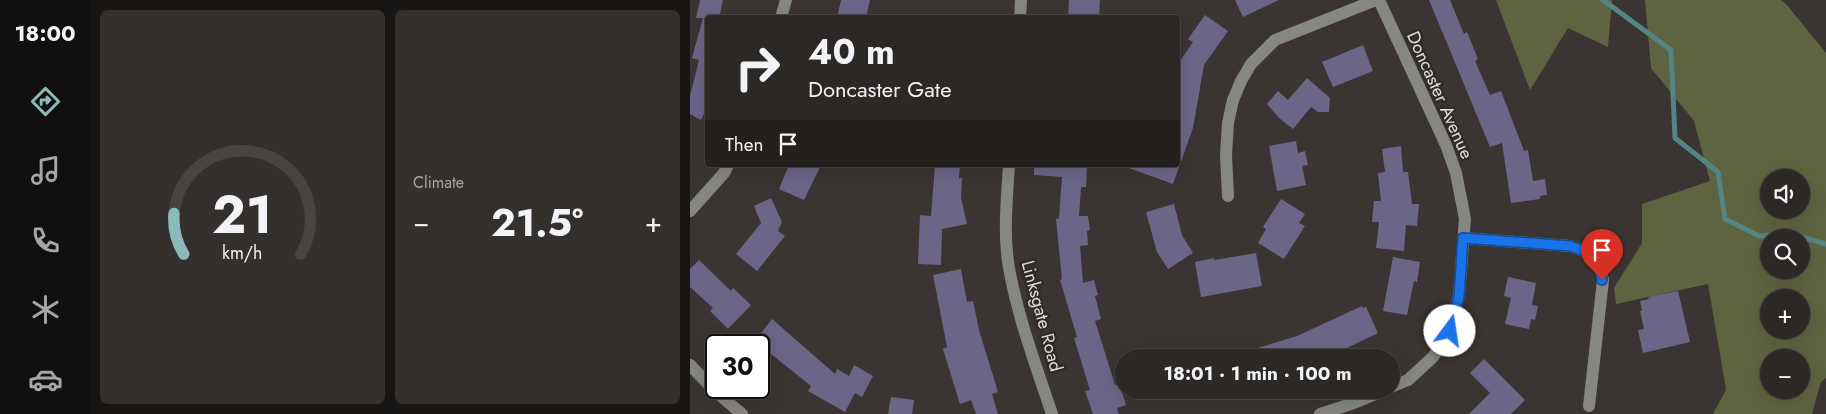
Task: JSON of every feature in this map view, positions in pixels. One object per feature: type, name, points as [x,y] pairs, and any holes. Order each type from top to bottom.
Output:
[{"type":"street","points":[[782,15],[786,0]]},
{"type":"street","points":[[1020,15],[1021,0]]},
{"type":"street","points":[[1228,196],[1226,155],[1228,123],[1233,100],[1241,80],[1251,64],[1275,40],[1378,0]]},
{"type":"street","name":"Doncaster Avenue","points":[[1378,0],[1446,145],[1456,173],[1465,219],[1459,296],[1450,331],[1433,357],[1408,380],[1400,383]]},
{"type":"street","points":[[690,211],[727,167]]},
{"type":"street","name":"Linksgate Road","points":[[1009,167],[1006,217],[1008,266],[1023,325],[1052,414]]},
{"type":"street","points":[[1463,238],[1570,246],[1587,252],[1599,263],[1602,280],[1589,406]]},
{"type":"street","points":[[690,365],[714,391],[742,414]]},
{"type":"street","points":[[1320,414],[1364,399]]},
{"type":"green space","points":[[1496,0],[1612,0],[1608,47],[1568,28],[1530,90]]},
{"type":"green space","points":[[1645,0],[1781,0],[1826,53],[1826,378],[1821,382],[1812,414],[1713,414],[1726,390],[1708,284],[1616,304],[1614,288],[1642,243],[1642,204],[1710,181],[1694,121],[1651,68]]},
{"type":"building","points":[[700,0],[723,0],[720,15],[705,15],[705,18],[696,18]]},
{"type":"building","points":[[841,0],[870,0],[867,15],[838,15]]},
{"type":"building","points":[[1069,0],[1100,0],[1099,15],[1068,15]]},
{"type":"building","points":[[1235,0],[1279,0],[1243,17]]},
{"type":"building","points":[[1429,0],[1450,0],[1464,34],[1467,32],[1478,59],[1475,61],[1490,95],[1501,91],[1524,151],[1528,150],[1533,181],[1545,179],[1547,195],[1540,196],[1540,199],[1511,203],[1502,143],[1490,147]]},
{"type":"building","points":[[1205,15],[1228,31],[1204,65],[1193,128],[1180,164],[1180,61],[1193,42],[1188,39]]},
{"type":"building","points":[[703,18],[705,18],[705,112],[701,120],[690,114],[690,96],[699,60],[692,58]]},
{"type":"building","points":[[1363,45],[1373,71],[1333,87],[1322,62]]},
{"type":"building","points":[[1307,78],[1330,98],[1329,112],[1318,112],[1311,107],[1293,129],[1279,118],[1267,104],[1278,91],[1288,100]]},
{"type":"building","points":[[1296,141],[1298,153],[1305,151],[1308,165],[1302,166],[1306,185],[1277,191],[1269,146]]},
{"type":"building","points":[[1401,146],[1403,172],[1408,172],[1412,204],[1419,204],[1417,226],[1406,225],[1404,251],[1376,248],[1379,222],[1372,222],[1374,201],[1381,201],[1378,173],[1385,172],[1382,149]]},
{"type":"building","points":[[788,167],[820,167],[804,200],[779,189]]},
{"type":"building","points":[[935,167],[960,167],[959,178],[962,178],[961,198],[967,224],[942,229],[941,265],[918,264],[920,215],[931,216]]},
{"type":"building","points":[[1034,167],[1087,167],[1086,187],[1081,187],[1079,216],[1088,216],[1090,230],[1087,231],[1088,245],[1080,246],[1083,283],[1094,280],[1098,295],[1095,296],[1101,319],[1095,321],[1115,385],[1115,399],[1124,399],[1126,405],[1117,408],[1119,414],[1093,414],[1085,391],[1090,390],[1074,338],[1077,337],[1060,280],[1062,279],[1056,219],[1059,218],[1062,177],[1034,175]]},
{"type":"building","points":[[1126,167],[1179,167],[1173,184]]},
{"type":"building","points":[[771,198],[782,222],[778,231],[785,236],[757,271],[736,254],[761,223],[754,206]]},
{"type":"building","points":[[1281,199],[1305,214],[1299,223],[1305,226],[1284,259],[1258,243],[1266,229],[1263,227]]},
{"type":"building","points":[[1174,204],[1182,235],[1193,253],[1168,269],[1157,252],[1146,212]]},
{"type":"building","points":[[1256,253],[1262,286],[1201,297],[1195,262]]},
{"type":"building","points":[[1393,257],[1420,262],[1417,282],[1414,281],[1407,315],[1383,311]]},
{"type":"building","points":[[699,260],[731,291],[733,288],[751,305],[728,329],[710,311],[713,308],[690,287],[690,269]]},
{"type":"building","points":[[961,269],[967,302],[973,301],[979,330],[998,392],[992,394],[998,414],[976,414],[971,400],[960,404],[943,349],[947,347],[933,275]]},
{"type":"building","points":[[1508,277],[1536,283],[1532,305],[1538,306],[1535,320],[1531,319],[1529,329],[1505,324],[1511,298],[1504,296]]},
{"type":"building","points":[[1678,291],[1690,342],[1643,353],[1638,330],[1644,329],[1640,301],[1649,299],[1648,297]]},
{"type":"building","points":[[1362,306],[1363,308],[1366,307],[1378,333],[1345,349],[1254,349],[1297,336]]},
{"type":"building","points":[[772,319],[835,374],[837,369],[849,376],[854,365],[873,376],[862,397],[855,393],[845,412],[808,391],[811,386],[770,353],[770,334],[760,334]]},
{"type":"building","points":[[1484,359],[1525,400],[1511,414],[1469,414],[1490,393],[1470,373]]},
{"type":"building","points":[[891,397],[914,400],[912,414],[888,414]]},
{"type":"waterway","points":[[1603,0],[1671,50],[1675,138],[1718,172],[1725,219],[1759,236],[1792,234],[1826,244]]},
{"type":"route","points":[[1450,331],[1459,296],[1463,238],[1570,246],[1587,252],[1599,263],[1602,280]]}]
